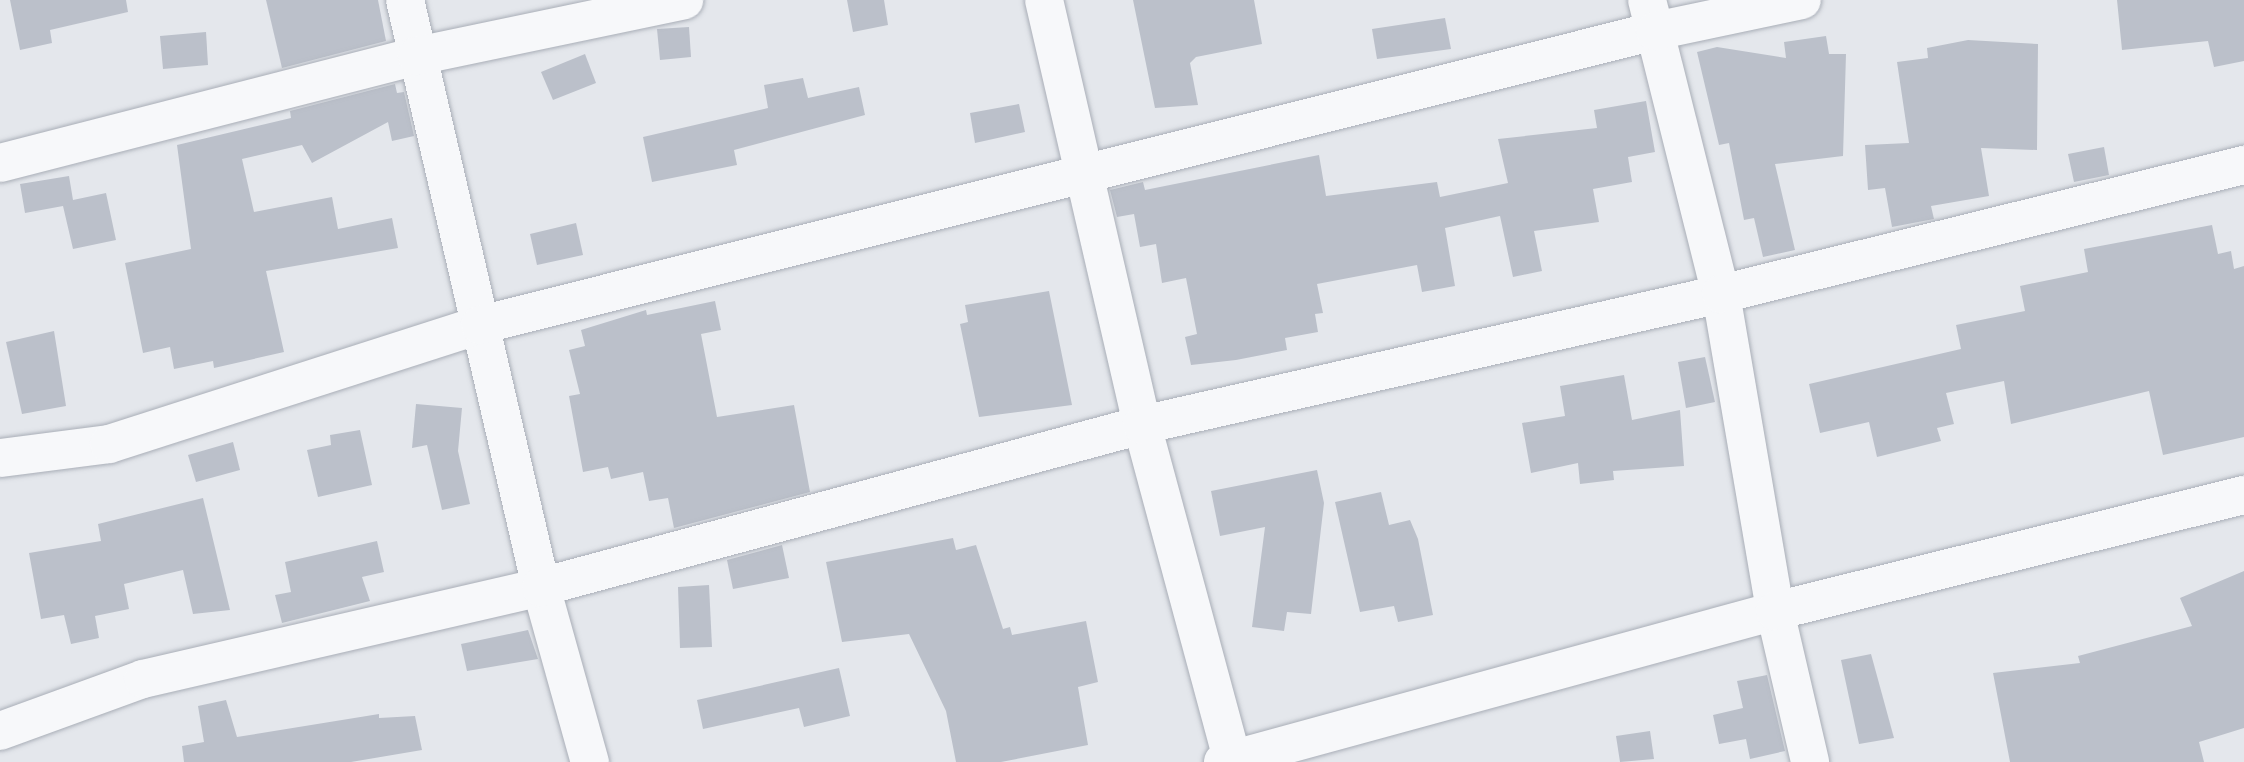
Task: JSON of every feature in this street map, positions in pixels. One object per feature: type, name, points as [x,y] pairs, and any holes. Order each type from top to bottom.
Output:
[{"type":"street","points":[[405,0],[541,587],[590,762]]},
{"type":"street","points":[[0,163],[417,56],[684,0]]},
{"type":"street","points":[[1044,0],[1088,175],[1143,425],[1229,761],[1775,611],[2244,495]]},
{"type":"street","points":[[0,458],[109,444],[480,325],[1088,175],[1651,15],[1802,0]]},
{"type":"street","points":[[1651,15],[1721,294],[1775,611],[1810,762]]},
{"type":"street","points":[[0,731],[143,679],[541,587],[1143,425],[1721,294],[2244,164]]},
{"type":"building","points":[[10,0],[126,0],[128,12],[50,30],[52,43],[20,50]]},
{"type":"building","points":[[266,0],[378,0],[386,41],[282,68]]},
{"type":"building","points":[[847,0],[884,0],[888,25],[853,32]]},
{"type":"building","points":[[1133,0],[1254,0],[1262,44],[1196,57],[1190,63],[1198,105],[1155,108]]},
{"type":"building","points":[[2117,0],[2244,0],[2244,61],[2214,67],[2208,41],[2122,50]]},
{"type":"building","points":[[1445,18],[1451,49],[1377,59],[1372,29]]},
{"type":"building","points":[[689,27],[691,57],[660,60],[657,29]]},
{"type":"building","points":[[206,32],[208,65],[163,69],[160,36]]},
{"type":"building","points":[[1826,36],[1829,54],[1846,54],[1843,156],[1775,164],[1795,250],[1763,257],[1754,218],[1744,220],[1729,143],[1719,145],[1697,52],[1717,47],[1786,58],[1784,42]]},
{"type":"building","points":[[1968,40],[2038,44],[2037,150],[1981,148],[1989,196],[1931,206],[1934,219],[1892,227],[1885,188],[1868,190],[1865,145],[1909,143],[1897,62],[1928,58],[1927,48]]},
{"type":"building","points":[[585,54],[596,83],[553,100],[541,72]]},
{"type":"building","points":[[803,78],[808,98],[859,87],[865,115],[734,150],[737,165],[652,182],[643,137],[768,108],[764,85]]},
{"type":"building","points":[[395,84],[397,93],[404,92],[414,136],[392,141],[388,122],[312,163],[302,145],[242,159],[254,212],[332,197],[338,229],[392,218],[398,248],[266,271],[284,352],[214,368],[213,361],[174,369],[170,347],[143,353],[125,263],[191,249],[177,145],[291,118],[290,111]]},
{"type":"building","points":[[1646,101],[1655,152],[1628,157],[1632,182],[1593,189],[1599,222],[1534,231],[1542,271],[1513,277],[1500,216],[1445,228],[1455,286],[1422,292],[1417,265],[1317,284],[1323,313],[1315,314],[1318,332],[1285,338],[1287,350],[1236,360],[1191,365],[1185,337],[1197,334],[1186,278],[1162,283],[1156,244],[1140,247],[1134,214],[1117,217],[1110,190],[1143,182],[1145,190],[1319,155],[1326,196],[1437,182],[1440,197],[1508,183],[1498,139],[1597,128],[1594,110]]},
{"type":"building","points":[[1019,104],[1025,132],[975,143],[970,113]]},
{"type":"building","points":[[2104,147],[2109,175],[2074,182],[2068,154]]},
{"type":"building","points":[[69,176],[73,200],[106,193],[116,240],[73,249],[63,206],[25,213],[20,184]]},
{"type":"building","points":[[576,223],[583,255],[537,265],[530,234]]},
{"type":"building","points":[[2212,225],[2218,254],[2231,251],[2234,269],[2244,266],[2244,437],[2163,455],[2149,391],[2011,424],[2004,381],[1946,393],[1954,424],[1937,428],[1941,441],[1877,457],[1869,422],[1820,433],[1809,384],[1961,349],[1956,325],[2025,311],[2020,286],[2088,272],[2084,249]]},
{"type":"building","points":[[1049,291],[1072,405],[979,417],[960,324],[968,322],[965,305]]},
{"type":"building","points":[[715,301],[721,330],[701,334],[717,417],[794,405],[810,492],[674,528],[668,498],[649,501],[643,472],[611,479],[608,467],[583,472],[569,396],[580,394],[569,350],[585,346],[581,330],[646,310],[647,315]]},
{"type":"building","points":[[54,331],[66,406],[22,414],[6,342]]},
{"type":"building","points":[[1705,357],[1715,402],[1686,408],[1678,362]]},
{"type":"building","points":[[1624,375],[1632,420],[1680,410],[1684,466],[1613,471],[1614,480],[1580,484],[1578,463],[1531,473],[1522,423],[1565,416],[1560,386]]},
{"type":"building","points":[[416,404],[462,408],[458,451],[470,504],[442,510],[427,445],[412,448]]},
{"type":"building","points":[[360,430],[372,485],[318,497],[307,450],[331,445],[330,435]]},
{"type":"building","points":[[233,442],[240,470],[196,482],[188,455]]},
{"type":"building","points":[[1317,470],[1324,503],[1311,614],[1287,612],[1284,631],[1252,627],[1265,527],[1220,536],[1211,491]]},
{"type":"building","points":[[1381,492],[1389,525],[1410,520],[1418,539],[1433,615],[1398,622],[1394,606],[1360,612],[1335,502]]},
{"type":"building","points":[[203,498],[230,610],[193,614],[183,570],[124,584],[129,609],[95,616],[99,638],[71,644],[64,615],[41,619],[29,553],[101,541],[98,524]]},
{"type":"building","points":[[953,538],[956,550],[976,545],[1003,629],[1010,627],[1012,635],[1086,621],[1098,682],[1078,687],[1088,745],[1001,762],[956,762],[946,711],[909,634],[842,642],[826,562]]},
{"type":"building","points":[[377,541],[384,572],[362,577],[370,601],[282,623],[275,595],[291,592],[285,562]]},
{"type":"building","points":[[782,545],[789,578],[733,589],[727,560]]},
{"type":"building","points":[[2244,571],[2244,728],[2199,742],[2204,762],[2010,762],[1993,673],[2080,663],[2078,656],[2192,626],[2180,598]]},
{"type":"building","points":[[709,585],[712,647],[680,648],[678,587]]},
{"type":"building","points":[[528,630],[538,659],[467,671],[461,644]]},
{"type":"building","points":[[1871,654],[1894,738],[1859,744],[1841,660]]},
{"type":"building","points":[[839,668],[850,716],[804,727],[799,708],[703,729],[697,700]]},
{"type":"building","points":[[1767,675],[1785,751],[1750,759],[1746,739],[1719,744],[1713,715],[1743,708],[1737,681]]},
{"type":"building","points":[[226,700],[237,737],[379,714],[379,718],[415,716],[422,750],[351,762],[184,762],[182,746],[204,742],[198,706]]},
{"type":"building","points":[[1650,731],[1654,759],[1620,762],[1616,736]]}]
